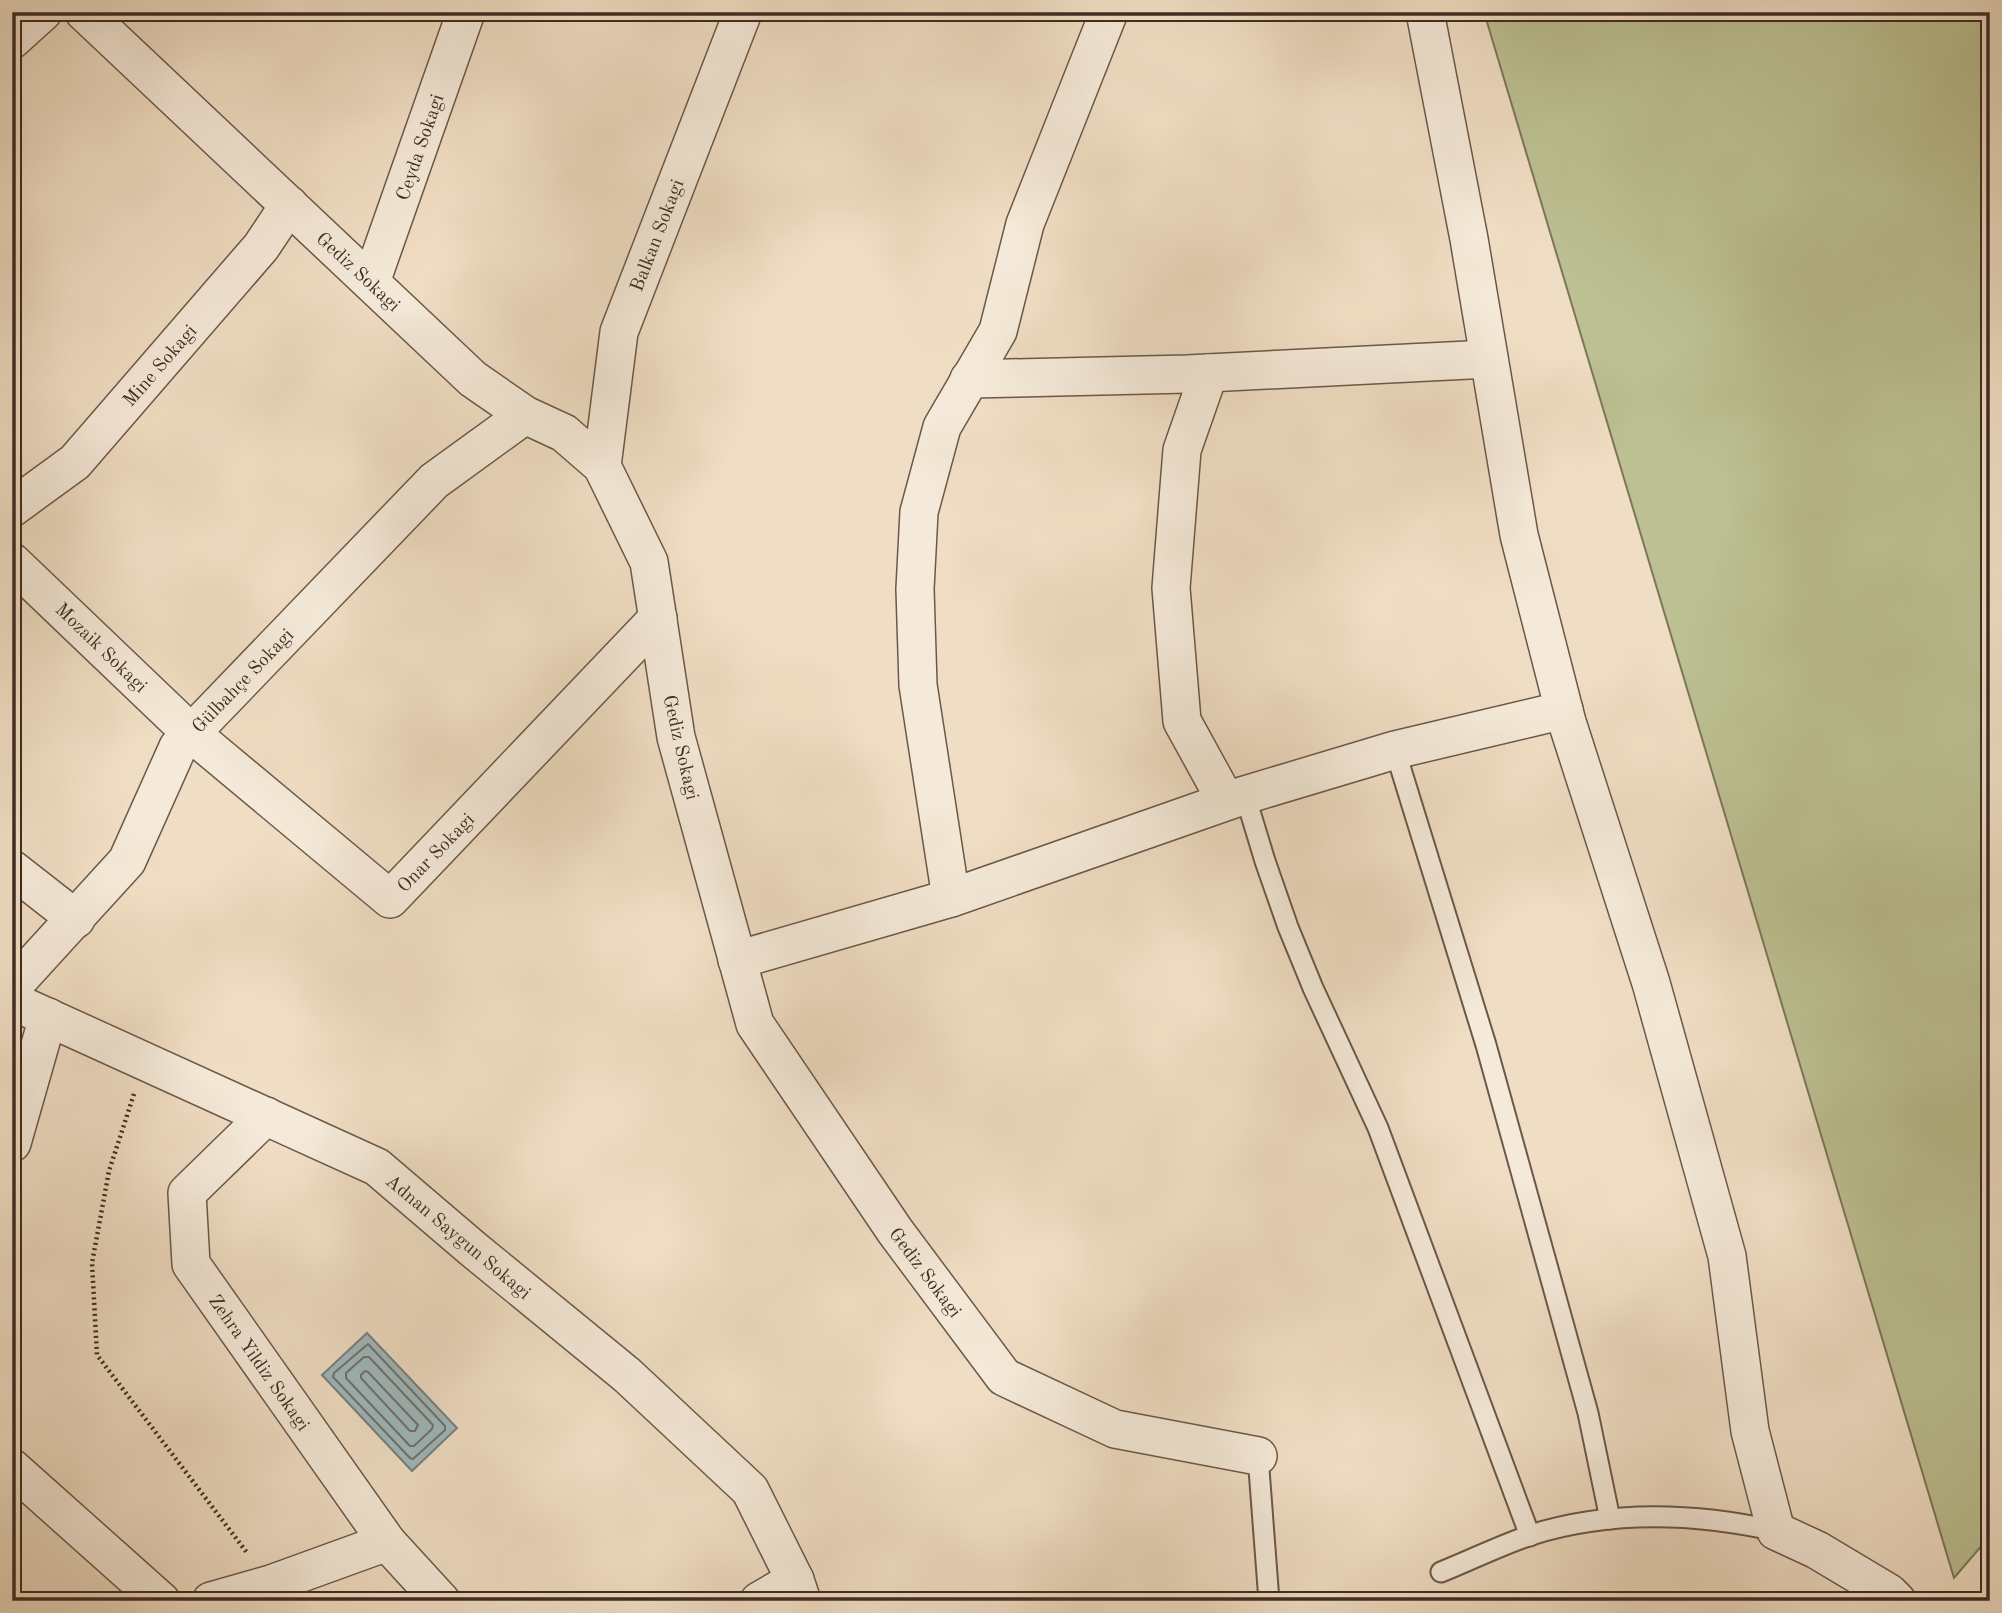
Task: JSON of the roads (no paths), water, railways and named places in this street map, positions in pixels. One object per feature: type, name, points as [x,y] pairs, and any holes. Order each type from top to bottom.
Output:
[{"type":"street","points":[[12,40],[43,12]]},
{"type":"street","name":"Gediz Sokagi","points":[[84,12],[473,379],[525,415],[564,433],[602,466],[649,562],[676,737],[755,1024],[895,1231],[1004,1377],[1115,1429],[1258,1456]]},
{"type":"street","name":"Ceyda Sokagi","points":[[371,282],[466,12]]},
{"type":"street","name":"Balkan Sokagi","points":[[602,466],[619,332],[743,12]]},
{"type":"street","points":[[951,898],[918,685],[915,589],[919,512],[942,427],[998,331],[1025,224],[1109,12]]},
{"type":"street","points":[[1425,12],[1519,535],[1564,710],[1651,983],[1727,1256],[1750,1431],[1776,1531],[1817,1550],[1889,1593],[1896,1601]]},
{"type":"street","name":"Mine Sokagi","points":[[12,508],[75,462],[261,247],[289,205]]},
{"type":"street","points":[[969,379],[1209,373],[1489,359]]},
{"type":"street","points":[[1209,373],[1182,450],[1171,588],[1182,721],[1236,798]]},
{"type":"street","name":"Gülbahçe Sokagi","points":[[12,987],[127,861],[178,747],[434,481],[525,415]]},
{"type":"street","name":"Mozaik Sokagi","points":[[12,562],[191,733]]},
{"type":"street","name":"Onar Sokagi","points":[[191,733],[390,899],[658,618]]},
{"type":"street","points":[[737,960],[951,898],[1236,798],[1395,750],[1564,710]]},
{"type":"street","points":[[12,869],[76,919]]},
{"type":"street","name":"Adnan Saygun Sokagi","points":[[12,1001],[377,1167],[473,1250],[627,1375],[750,1490],[799,1590]]},
{"type":"street","points":[[12,1143],[48,1017]]},
{"type":"street","name":"Zehra Yildiz Sokagi","points":[[266,1116],[187,1193],[191,1264],[387,1542],[441,1601]]},
{"type":"street","points":[[12,1468],[161,1601]]},
{"type":"street","points":[[211,1601],[271,1584],[387,1542]]},
{"type":"street","points":[[759,1601],[799,1590]]},
{"type":"lane","points":[[1395,750],[1486,1045],[1588,1413],[1610,1519]]},
{"type":"lane","points":[[1236,798],[1265,861],[1288,928],[1313,988],[1378,1128],[1531,1536]]},
{"type":"lane","points":[[1258,1456],[1269,1601]]},
{"type":"lane","points":[[1441,1572],[1531,1536],[1610,1519],[1693,1517],[1776,1531]]},
{"type":"water","points":[[367,1333],[457,1428],[412,1471],[322,1375]]}]
